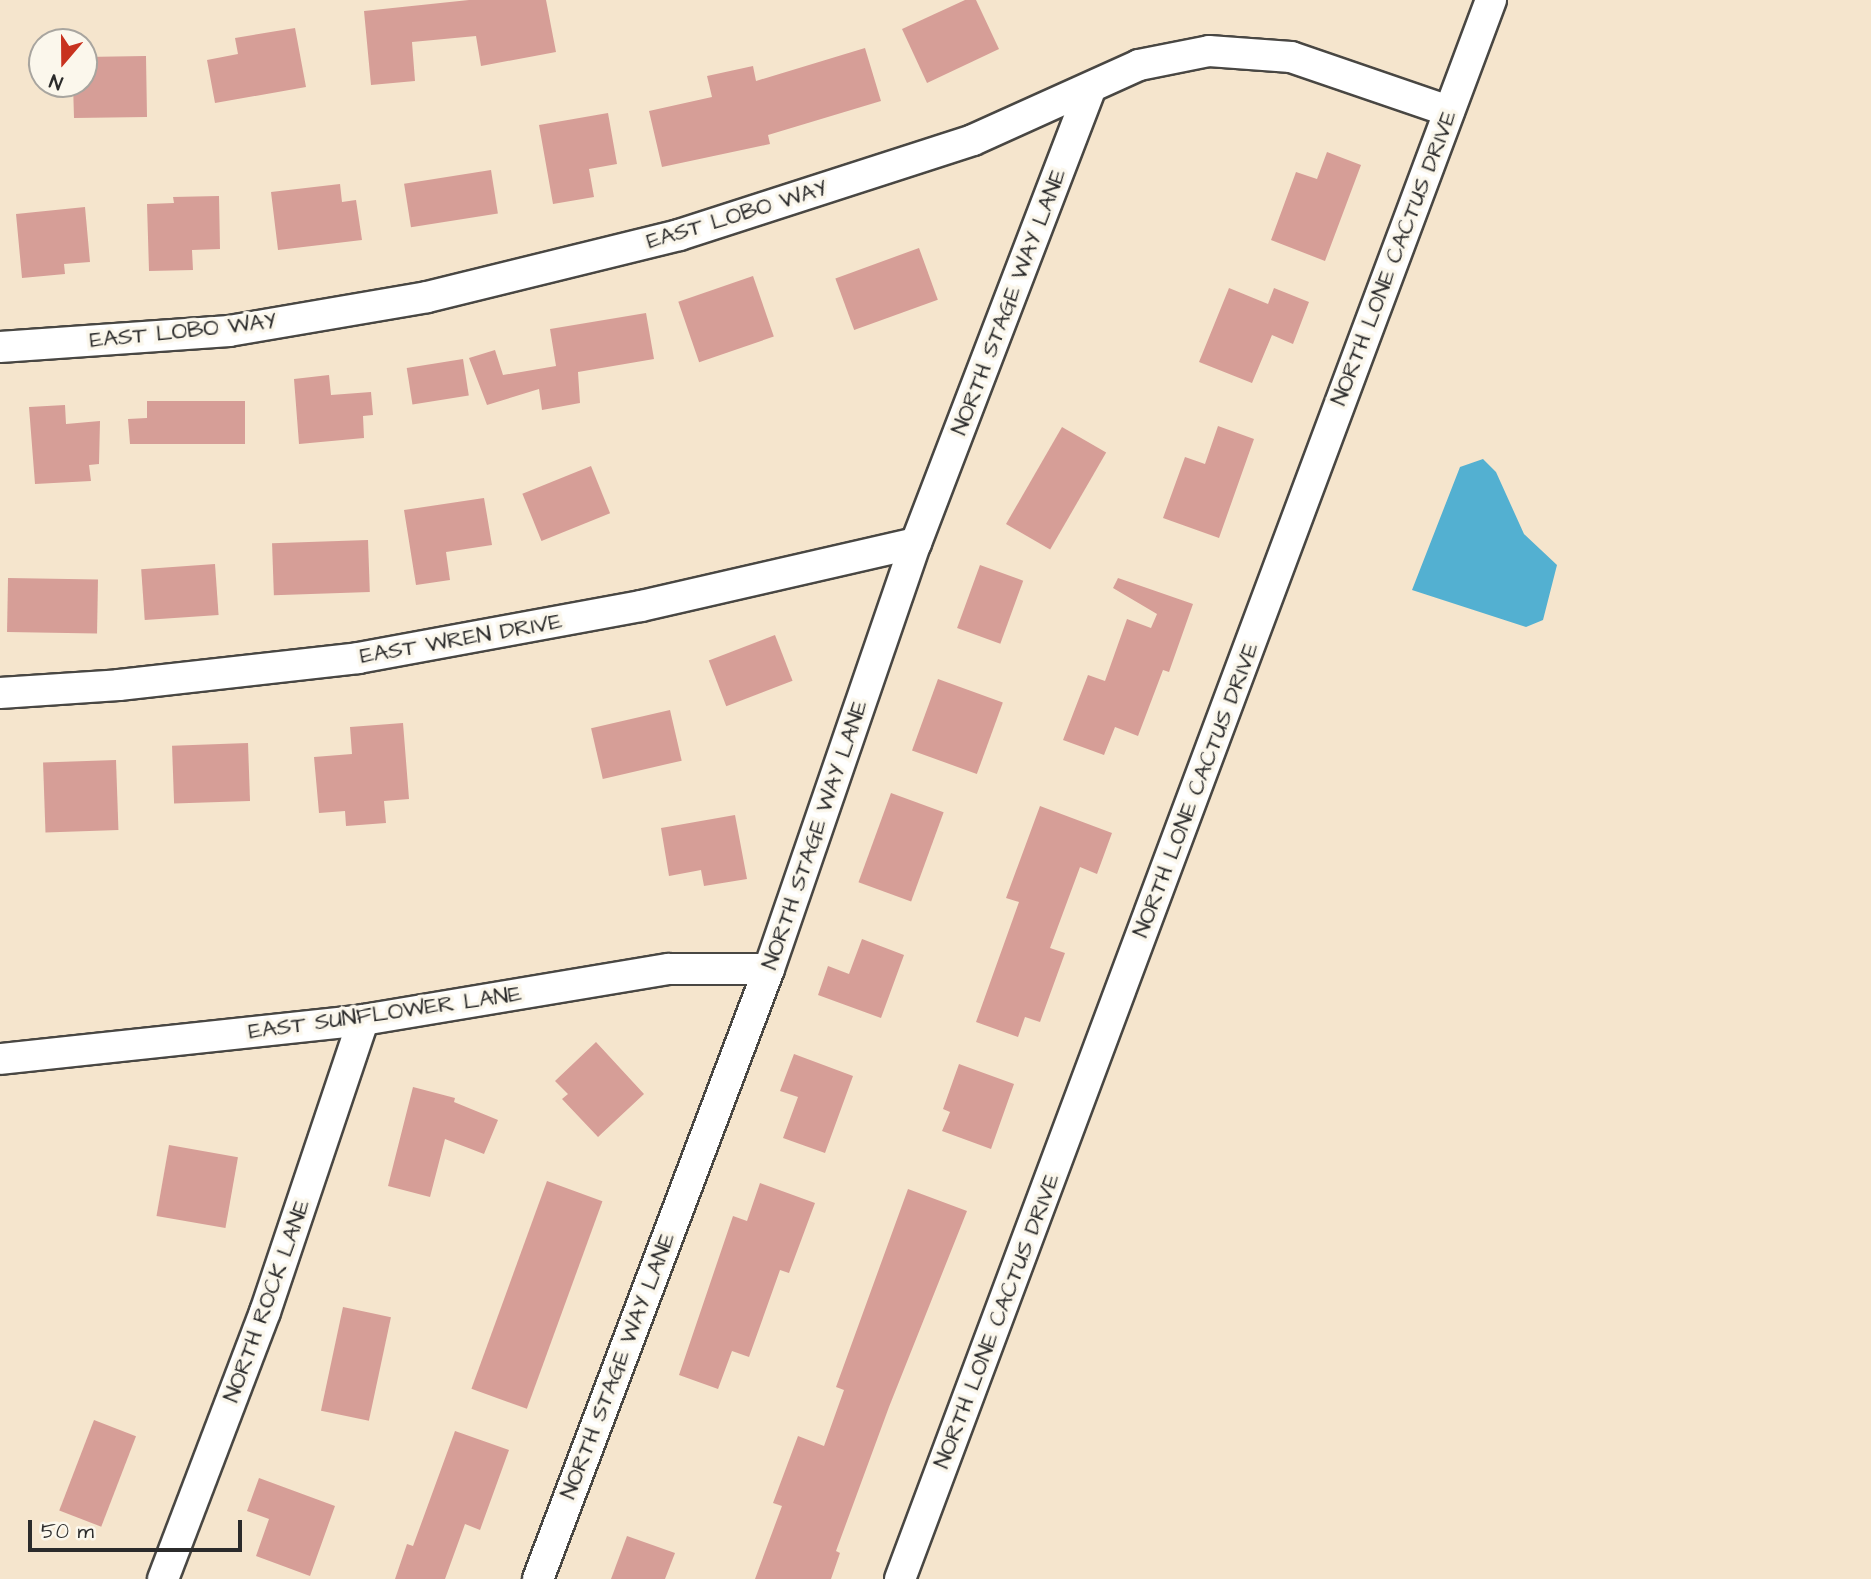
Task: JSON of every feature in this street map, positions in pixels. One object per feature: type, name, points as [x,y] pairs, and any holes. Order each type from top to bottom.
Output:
[{"type":"street","name":"NORTH LONE CACTUS DRIVE","points":[[900,1579],[1491,0]]},
{"type":"street","name":"EAST LOBO WAY","points":[[0,347],[229,331],[427,297],[679,235],[973,140],[1139,65],[1209,51],[1291,57],[1449,111]]},
{"type":"street","name":"NORTH STAGE WAY LANE","points":[[538,1579],[769,969],[916,543],[1090,89]]},
{"type":"street","name":"EAST WREN DRIVE","points":[[0,694],[118,685],[358,658],[641,606],[916,543]]},
{"type":"street","name":"EAST SUNFLOWER LANE","points":[[0,1059],[363,1020],[668,969],[769,969]]},
{"type":"street","name":"NORTH ROCK LANE","points":[[163,1579],[265,1312],[363,1020]]},
{"type":"water","points":[[1483,459],[1496,472],[1524,534],[1557,565],[1543,620],[1526,627],[1412,590],[1460,467]]},
{"type":"building","points":[[469,0],[546,0],[556,52],[481,66],[476,36],[412,42],[415,81],[371,85],[364,11]]},
{"type":"building","points":[[965,0],[976,0],[999,49],[927,83],[902,29]]},
{"type":"building","points":[[295,28],[306,87],[215,103],[207,60],[238,54],[235,38]]},
{"type":"building","points":[[865,48],[881,101],[768,135],[770,144],[662,167],[649,111],[712,97],[707,76],[753,66],[756,81]]},
{"type":"building","points":[[146,56],[147,117],[74,118],[73,98],[98,98],[98,57]]},
{"type":"building","points":[[608,113],[617,164],[589,169],[594,197],[553,204],[539,125]]},
{"type":"building","points":[[1327,152],[1361,165],[1325,261],[1271,240],[1296,172],[1317,179]]},
{"type":"building","points":[[491,170],[498,213],[411,227],[404,184]]},
{"type":"building","points":[[340,184],[342,202],[356,200],[362,240],[278,250],[271,192]]},
{"type":"building","points":[[219,196],[220,249],[192,250],[193,270],[149,271],[147,204],[174,203],[173,197]]},
{"type":"building","points":[[85,207],[90,262],[64,264],[65,274],[22,278],[16,214]]},
{"type":"building","points":[[919,248],[938,300],[854,330],[835,278]]},
{"type":"building","points":[[753,276],[774,337],[699,362],[678,302]]},
{"type":"building","points":[[1229,288],[1268,304],[1274,288],[1309,302],[1293,344],[1272,335],[1252,383],[1199,362]]},
{"type":"building","points":[[646,313],[654,359],[578,372],[580,403],[542,410],[539,389],[487,405],[469,358],[495,350],[503,375],[556,366],[550,329]]},
{"type":"building","points":[[463,359],[469,396],[412,404],[407,368]]},
{"type":"building","points":[[329,375],[331,395],[371,392],[373,415],[363,416],[364,438],[299,444],[294,379]]},
{"type":"building","points":[[147,401],[245,401],[245,444],[130,444],[128,419],[147,418]]},
{"type":"building","points":[[65,405],[66,424],[100,421],[99,464],[89,465],[91,481],[35,484],[29,407]]},
{"type":"building","points":[[1218,426],[1254,439],[1219,538],[1163,518],[1185,457],[1205,464]]},
{"type":"building","points":[[1062,427],[1106,453],[1050,549],[1006,524]]},
{"type":"building","points":[[591,466],[610,513],[541,541],[522,494]]},
{"type":"building","points":[[484,498],[492,545],[446,552],[450,580],[416,585],[404,510]]},
{"type":"building","points":[[368,540],[370,592],[274,595],[272,543]]},
{"type":"building","points":[[215,564],[219,615],[145,620],[141,569]]},
{"type":"building","points":[[980,565],[1023,581],[1000,644],[957,628]]},
{"type":"building","points":[[8,578],[98,580],[97,634],[7,632]]},
{"type":"building","points":[[1118,578],[1193,604],[1169,672],[1163,670],[1138,736],[1115,727],[1104,755],[1063,740],[1088,675],[1105,681],[1127,619],[1151,628],[1157,614],[1113,588]]},
{"type":"building","points":[[775,635],[793,681],[726,706],[709,660]]},
{"type":"building","points":[[938,679],[1003,703],[977,774],[912,750]]},
{"type":"building","points":[[670,710],[682,761],[603,779],[591,728]]},
{"type":"building","points":[[403,723],[409,799],[384,801],[386,823],[346,826],[345,811],[319,813],[314,757],[352,754],[350,727]]},
{"type":"building","points":[[248,743],[250,801],[174,804],[172,746]]},
{"type":"building","points":[[116,760],[118,830],[45,833],[43,763]]},
{"type":"building","points":[[891,793],[944,812],[911,901],[859,882]]},
{"type":"building","points":[[1040,806],[1112,833],[1097,874],[1080,867],[1050,948],[1065,953],[1040,1022],[1025,1017],[1018,1037],[976,1022],[1019,902],[1006,898]]},
{"type":"building","points":[[735,815],[747,879],[704,886],[701,870],[669,876],[661,828]]},
{"type":"building","points":[[862,939],[904,955],[881,1018],[818,995],[828,966],[849,974]]},
{"type":"building","points":[[596,1042],[644,1094],[598,1137],[562,1099],[568,1094],[555,1081]]},
{"type":"building","points":[[794,1054],[853,1076],[825,1153],[783,1138],[798,1097],[780,1091]]},
{"type":"building","points":[[959,1064],[1014,1084],[991,1149],[942,1131],[950,1112],[943,1109]]},
{"type":"building","points":[[413,1087],[455,1098],[454,1102],[498,1120],[484,1154],[445,1139],[430,1197],[388,1186]]},
{"type":"building","points":[[169,1145],[238,1157],[225,1228],[156,1216]]},
{"type":"building","points":[[547,1181],[602,1201],[527,1409],[471,1389]]},
{"type":"building","points":[[760,1183],[815,1203],[789,1273],[780,1270],[749,1357],[732,1351],[718,1389],[679,1375],[733,1216],[747,1221]]},
{"type":"building","points":[[908,1189],[967,1211],[889,1407],[836,1551],[840,1553],[831,1579],[755,1579],[782,1506],[773,1503],[798,1436],[824,1446],[844,1390],[836,1387]]},
{"type":"building","points":[[343,1307],[391,1317],[369,1421],[321,1411]]},
{"type":"building","points":[[94,1420],[136,1436],[101,1527],[59,1511]]},
{"type":"building","points":[[455,1431],[509,1450],[480,1530],[465,1524],[445,1579],[395,1579],[407,1544],[413,1546]]},
{"type":"building","points":[[259,1478],[335,1506],[310,1576],[256,1556],[269,1519],[247,1511]]},
{"type":"building","points":[[627,1536],[675,1553],[665,1579],[611,1579]]}]
